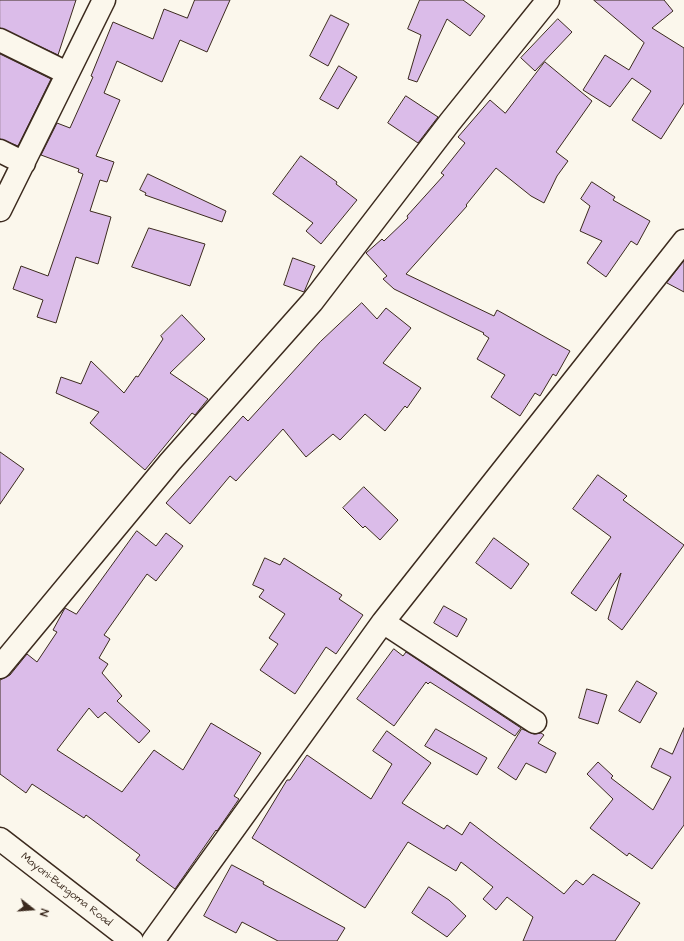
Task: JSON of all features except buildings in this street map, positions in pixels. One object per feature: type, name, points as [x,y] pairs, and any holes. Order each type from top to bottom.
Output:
[{"type":"street","points":[[0,210],[104,0]]},
{"type":"street","points":[[0,667],[170,462],[312,302],[446,128],[548,0]]},
{"type":"street","points":[[0,40],[67,73]]},
{"type":"street","points":[[0,151],[24,163]]},
{"type":"street","points":[[153,941],[383,622],[684,241]]},
{"type":"street","points":[[383,622],[534,722]]},
{"type":"street","name":"Mayoni-Bungoma Road","points":[[0,839],[132,941]]}]
